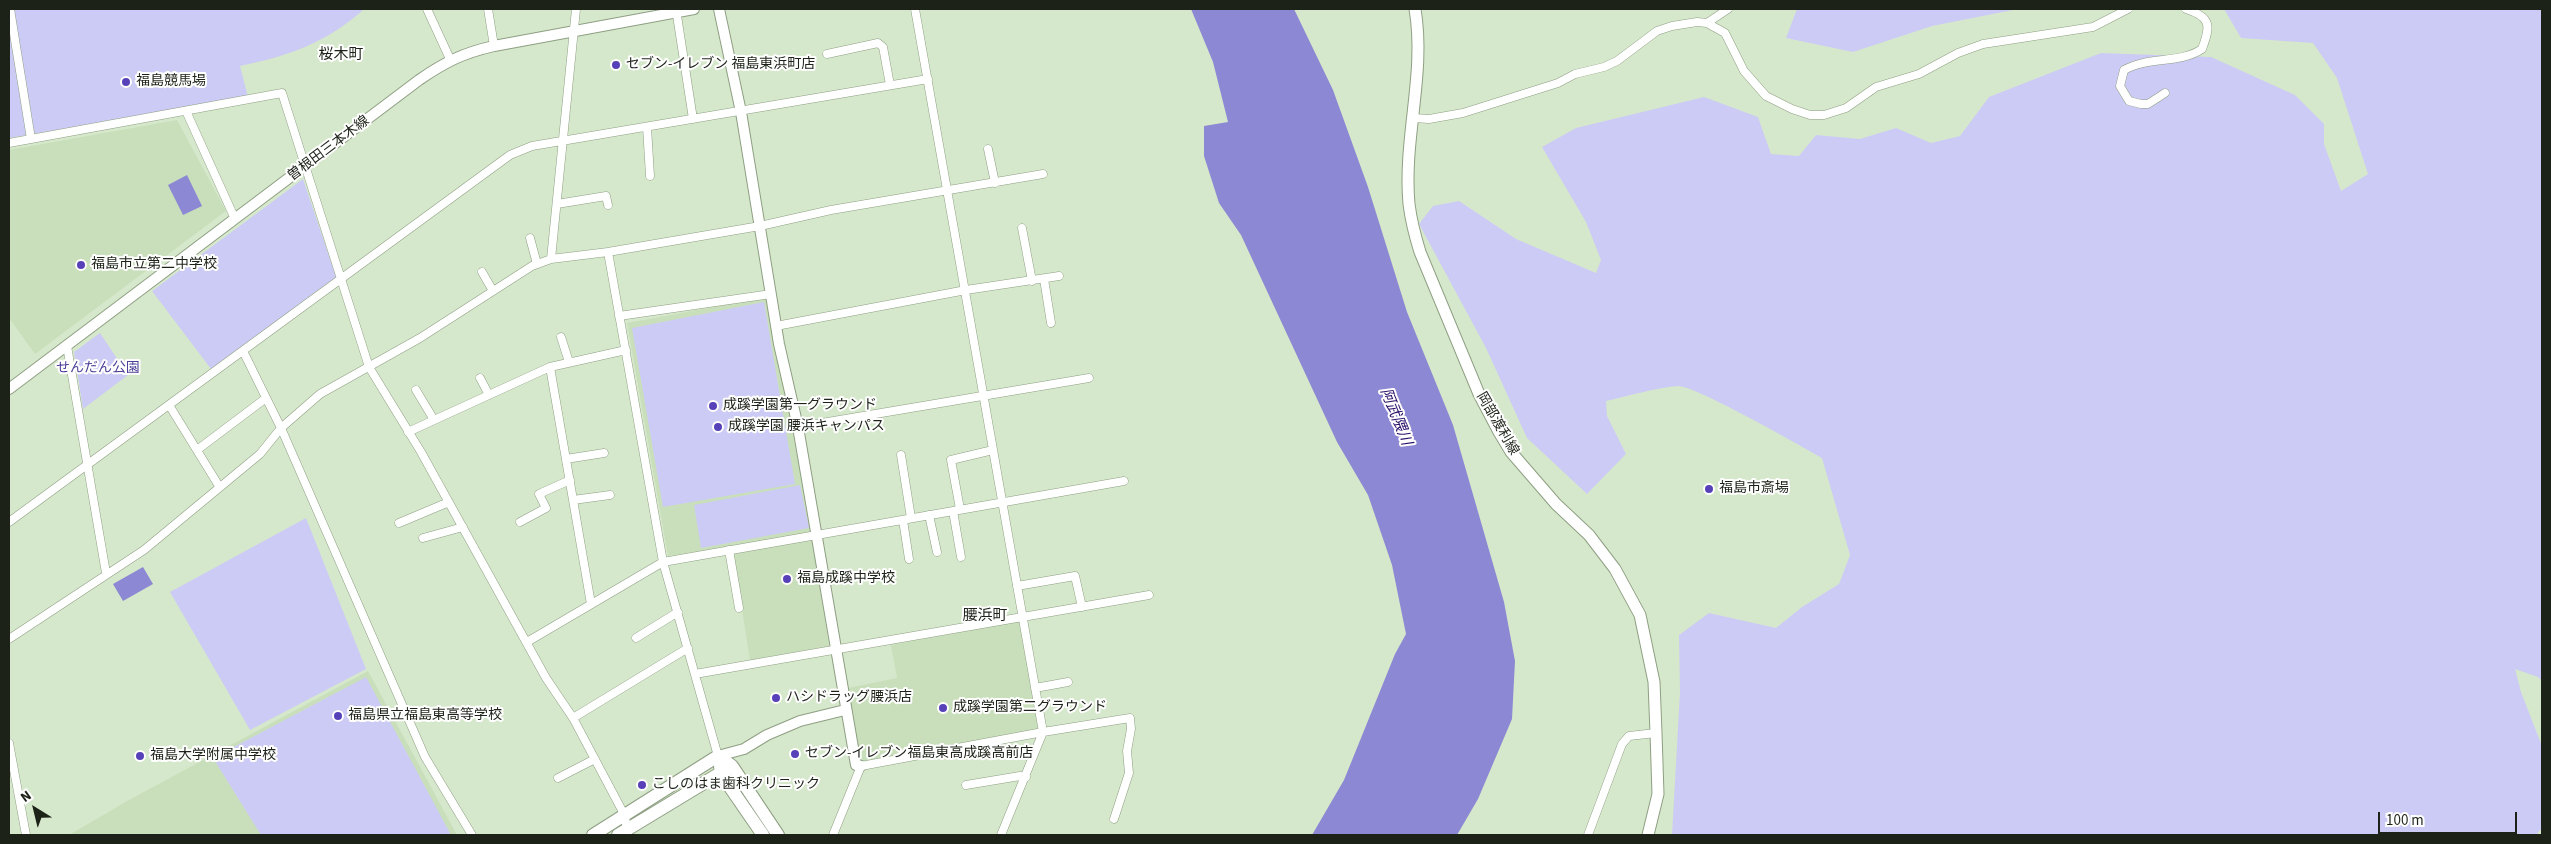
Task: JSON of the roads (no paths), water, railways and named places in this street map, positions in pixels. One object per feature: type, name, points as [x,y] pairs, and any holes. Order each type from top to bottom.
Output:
[{"type":"highway","points":[[593,835],[718,756],[763,835]]},
{"type":"highway","points":[[624,833],[726,770]]},
{"type":"highway","points":[[726,770],[778,835]]},
{"type":"main road","name":"岡部渡利線","points":[[1415,9],[1418,53],[1410,157],[1409,202],[1412,225],[1420,252],[1478,394],[1503,439],[1511,452],[1556,504],[1588,535],[1615,569],[1637,609],[1647,641],[1654,682],[1658,794],[1648,835]]},
{"type":"street","points":[[10,9],[31,139]]},
{"type":"street","points":[[427,9],[450,59]]},
{"type":"street","points":[[488,9],[494,46]]},
{"type":"street","points":[[551,259],[576,9]]},
{"type":"street","name":"曽根田三本木線","points":[[9,389],[419,80],[450,59],[470,51],[494,46],[573,32],[676,10],[694,9]]},
{"type":"street","points":[[719,9],[741,112],[776,326],[798,427],[845,710],[856,764],[860,766],[1130,718],[1131,729],[1127,751],[1128,773],[1114,819]]},
{"type":"street","points":[[915,9],[1043,732],[1001,835]]},
{"type":"street","points":[[1414,118],[1429,119],[1463,113],[1558,83],[1575,74],[1608,65],[1662,30],[1707,22],[1728,9]]},
{"type":"street","points":[[1707,22],[1724,33],[1744,71],[1766,96],[1792,109],[1819,116],[1846,108],[1876,87],[1919,74],[1958,53],[1983,44],[2093,28],[2128,9]]},
{"type":"street","points":[[2165,93],[2148,104],[2141,104],[2129,101],[2120,86],[2124,70],[2133,65],[2188,55],[2202,48],[2208,28],[2207,22],[2204,16],[2186,9]]},
{"type":"street","points":[[676,10],[693,119]]},
{"type":"street","points":[[827,54],[878,43],[883,47],[890,85]]},
{"type":"street","points":[[9,522],[510,155],[532,146],[928,79]]},
{"type":"street","points":[[9,143],[282,93],[369,367],[449,502],[546,678],[573,718],[625,816],[624,833]]},
{"type":"street","points":[[186,111],[235,219]]},
{"type":"street","points":[[647,127],[650,176]]},
{"type":"street","points":[[988,149],[995,183]]},
{"type":"street","points":[[9,639],[144,550],[260,454],[281,428],[320,394],[420,338],[537,264],[551,259],[608,252],[760,226],[830,210],[1044,174]]},
{"type":"street","points":[[557,204],[606,196],[608,205]]},
{"type":"street","points":[[1022,228],[1032,281]]},
{"type":"street","points":[[530,238],[537,264]]},
{"type":"street","points":[[608,252],[664,562],[718,756],[744,749],[767,735],[800,721],[845,710]]},
{"type":"street","points":[[482,272],[493,291]]},
{"type":"street","points":[[776,326],[966,290],[1044,280],[1058,276]]},
{"type":"street","points":[[1044,280],[1051,323]]},
{"type":"street","points":[[619,316],[771,294]]},
{"type":"street","points":[[561,337],[569,362]]},
{"type":"street","points":[[67,346],[89,463],[106,574]]},
{"type":"street","points":[[408,432],[550,367],[626,350]]},
{"type":"street","points":[[243,352],[281,428],[425,757],[472,835]]},
{"type":"street","points":[[550,367],[591,604]]},
{"type":"street","points":[[480,378],[489,394]]},
{"type":"street","points":[[798,427],[1089,378]]},
{"type":"street","points":[[416,390],[434,420]]},
{"type":"street","points":[[197,450],[266,398]]},
{"type":"street","points":[[169,405],[219,486]]},
{"type":"street","points":[[960,557],[951,460],[993,450]]},
{"type":"street","points":[[566,459],[604,453]]},
{"type":"street","points":[[901,455],[912,518]]},
{"type":"street","points":[[520,522],[546,508],[539,494],[570,480]]},
{"type":"street","points":[[527,642],[664,562],[817,533],[1124,481]]},
{"type":"street","points":[[573,500],[610,495]]},
{"type":"street","points":[[399,523],[449,502]]},
{"type":"street","points":[[929,515],[937,552]]},
{"type":"street","points":[[902,520],[909,559]]},
{"type":"street","points":[[423,538],[462,527]]},
{"type":"street","points":[[729,550],[739,608]]},
{"type":"street","points":[[1017,586],[1075,576],[1082,607]]},
{"type":"street","points":[[695,674],[1149,595]]},
{"type":"street","points":[[636,638],[678,612]]},
{"type":"street","points":[[573,718],[688,648]]},
{"type":"street","points":[[1035,688],[1068,682]]},
{"type":"street","points":[[1588,835],[1622,744],[1629,736],[1656,733]]},
{"type":"street","points":[[9,743],[12,773],[26,835]]},
{"type":"street","points":[[726,770],[744,749]]},
{"type":"street","points":[[558,778],[595,759]]},
{"type":"street","points":[[833,835],[860,766]]},
{"type":"street","points":[[966,785],[1020,776],[1026,777]]},
{"type":"water","name":"阿武隈川","points":[[1191,9],[1294,9],[1333,90],[1368,187],[1407,312],[1453,425],[1504,602],[1515,661],[1512,719],[1478,799],[1457,835],[1312,835],[1344,780],[1395,654],[1406,634],[1392,565],[1368,495],[1337,442],[1241,235],[1219,203],[1204,156],[1204,126],[1228,122],[1213,62]]},
{"type":"water","points":[[187,175],[202,206],[183,215],[168,185]]},
{"type":"water","points":[[143,567],[153,584],[123,601],[113,584]]},
{"type":"place","name":"セブン-イレブン 福島東浜町店","points":[[616,65]]},
{"type":"place","name":"福島競馬場","points":[[126,82]]},
{"type":"place","name":"福島市立第二中学校","points":[[81,265]]},
{"type":"place","name":"成蹊学園第一グラウンド","points":[[713,406]]},
{"type":"place","name":"成蹊学園 腰浜キャンパス","points":[[718,427]]},
{"type":"place","name":"福島市斎場","points":[[1709,489]]},
{"type":"place","name":"福島成蹊中学校","points":[[787,579]]},
{"type":"place","name":"ハシドラッグ腰浜店","points":[[776,698]]},
{"type":"place","name":"成蹊学園第二グラウンド","points":[[943,708]]},
{"type":"place","name":"福島県立福島東高等学校","points":[[338,716]]},
{"type":"place","name":"セブン-イレブン福島東高成蹊高前店","points":[[795,754]]},
{"type":"place","name":"福島大学附属中学校","points":[[140,756]]},
{"type":"place","name":"こしのはま歯科クリニック","points":[[642,785]]},
{"type":"district","name":"桜木町","points":[[341,56]]},
{"type":"district","name":"腰浜町","points":[[985,617]]},
{"type":"park label","name":"せんだん公園","points":[[98,369]]}]
